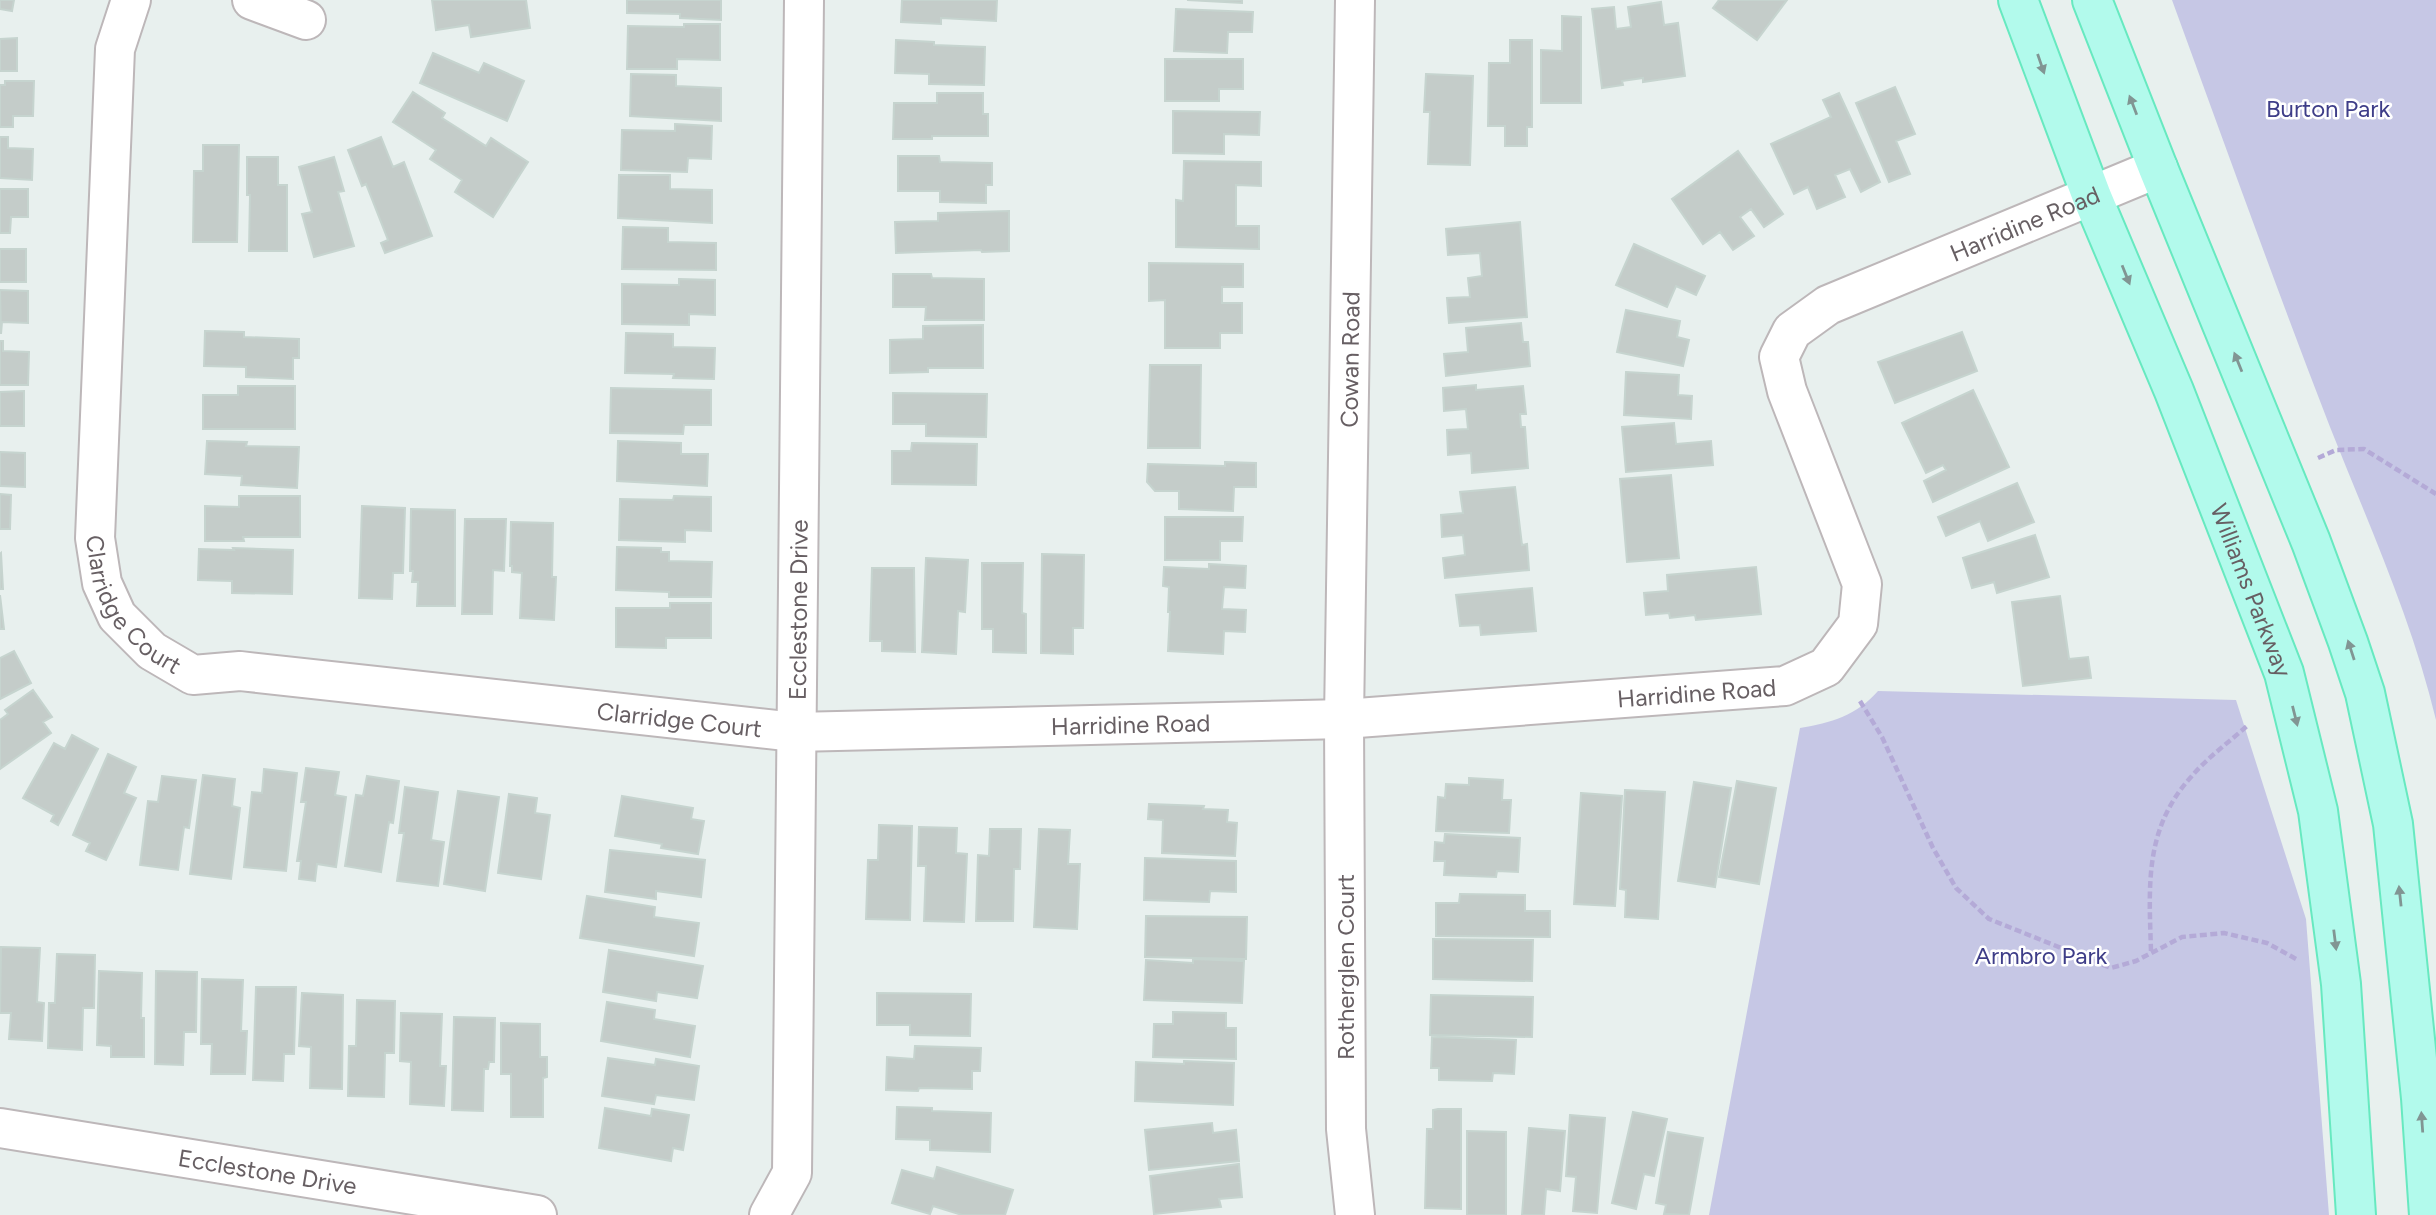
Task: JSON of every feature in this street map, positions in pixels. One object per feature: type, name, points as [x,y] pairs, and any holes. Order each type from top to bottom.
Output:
[{"type":"main road","name":"Williams Parkway","points":[[2018,0],[2092,197],[2174,391],[2284,673],[2318,811],[2341,984],[2356,1215]]},
{"type":"main road","points":[[2092,0],[2311,542],[2365,693],[2393,824],[2429,1215]]},
{"type":"street","name":"Clarridge Court","points":[[131,0],[115,49],[96,538],[102,583],[117,617],[152,651],[193,675],[240,671],[795,732]]},
{"type":"street","points":[[252,0],[306,20]]},
{"type":"street","name":"Ecclestone Drive","points":[[768,1215],[792,1173],[804,0]]},
{"type":"street","name":"Cowan Road","points":[[1344,719],[1355,0]]},
{"type":"street","name":"Harridine Road","points":[[795,732],[1344,719],[1785,686],[1826,667],[1858,624],[1862,584],[1787,391],[1779,357],[1792,331],[1828,305],[2158,168]]},
{"type":"street","name":"Rotherglen Court","points":[[1344,719],[1346,1129],[1355,1215]]},
{"type":"street","name":"Ecclestone Drive","points":[[0,1128],[537,1215]]},
{"type":"path","points":[[2310,461],[2336,450],[2364,449],[2436,494]]},
{"type":"path","points":[[1860,701],[1882,737],[1933,848],[1956,888],[1989,919],[2111,968],[2136,961],[2182,937],[2224,933],[2267,943],[2341,984]]},
{"type":"path","points":[[2151,951],[2149,898],[2152,852],[2166,810],[2191,776],[2247,726]]},
{"type":"green space","name":"Burton Park","points":[[2172,0],[2436,0],[2436,720],[2402,608],[2330,427]]},
{"type":"green space","name":"Armbro Park","points":[[1878,691],[2236,700],[2306,919],[2329,1215],[1709,1215],[1800,728],[1843,717]]},
{"type":"building","points":[[0,0],[14,0],[12,11],[0,9]]},
{"type":"building","points":[[432,0],[526,0],[530,28],[471,37],[469,25],[436,30]]},
{"type":"building","points":[[627,0],[721,0],[721,20],[680,18],[680,14],[627,13]]},
{"type":"building","points":[[902,0],[997,0],[996,21],[941,18],[941,24],[901,22]]},
{"type":"building","points":[[1187,0],[1242,0],[1242,3]]},
{"type":"building","points":[[1719,0],[1787,0],[1757,40],[1713,8]]},
{"type":"building","points":[[1661,2],[1664,25],[1678,23],[1685,76],[1643,82],[1643,78],[1622,81],[1623,85],[1602,88],[1592,9],[1614,7],[1616,29],[1631,27],[1628,7]]},
{"type":"building","points":[[1176,9],[1253,12],[1252,32],[1228,32],[1227,53],[1174,51]]},
{"type":"building","points":[[1562,16],[1581,17],[1581,103],[1541,103],[1541,50],[1562,51]]},
{"type":"building","points":[[684,24],[720,24],[720,60],[677,59],[677,69],[627,69],[628,26],[684,27]]},
{"type":"building","points":[[17,38],[17,71],[0,71],[0,39]]},
{"type":"building","points":[[896,40],[985,47],[984,85],[929,84],[929,74],[895,73]]},
{"type":"building","points":[[1510,40],[1532,40],[1532,127],[1527,127],[1527,146],[1505,146],[1505,126],[1488,126],[1489,63],[1510,63]]},
{"type":"building","points":[[433,53],[479,73],[484,63],[524,81],[507,121],[420,83]]},
{"type":"building","points":[[1165,59],[1243,59],[1243,89],[1219,89],[1219,101],[1165,101]]},
{"type":"building","points":[[631,74],[676,75],[676,86],[721,88],[721,121],[630,116]]},
{"type":"building","points":[[1426,74],[1473,76],[1470,165],[1428,164],[1430,112],[1424,112]]},
{"type":"building","points":[[5,81],[34,81],[33,116],[13,116],[13,127],[0,127],[0,85],[5,85]]},
{"type":"building","points":[[1895,87],[1915,134],[1896,141],[1910,174],[1889,182],[1856,103]]},
{"type":"building","points":[[413,92],[445,113],[442,118],[486,146],[491,138],[528,162],[493,217],[455,192],[462,180],[430,159],[436,150],[393,122]]},
{"type":"building","points":[[937,93],[983,93],[983,114],[988,114],[988,136],[893,139],[894,103],[937,103]]},
{"type":"building","points":[[1839,93],[1880,182],[1861,192],[1850,169],[1835,175],[1845,197],[1817,209],[1808,187],[1794,194],[1771,144],[1831,117],[1823,100]]},
{"type":"building","points":[[1173,111],[1260,112],[1259,135],[1224,134],[1224,154],[1173,153]]},
{"type":"building","points":[[675,124],[712,126],[711,159],[688,158],[687,172],[621,170],[622,130],[675,131]]},
{"type":"building","points":[[0,137],[8,137],[8,148],[33,149],[32,180],[0,178]]},
{"type":"building","points":[[381,137],[393,167],[404,162],[432,236],[385,253],[381,243],[388,240],[366,184],[362,186],[348,150]]},
{"type":"building","points":[[203,145],[239,145],[237,242],[193,242],[194,171],[203,171]]},
{"type":"building","points":[[1738,151],[1783,214],[1764,227],[1751,209],[1740,217],[1754,236],[1733,250],[1720,232],[1703,244],[1672,199]]},
{"type":"building","points":[[898,156],[939,156],[940,162],[992,163],[992,185],[986,185],[986,203],[940,202],[940,191],[898,191]]},
{"type":"building","points":[[247,157],[278,157],[278,185],[287,185],[287,251],[249,251],[250,195],[247,195]]},
{"type":"building","points":[[334,157],[344,191],[338,192],[354,246],[314,257],[302,214],[312,212],[299,167]]},
{"type":"building","points":[[1184,161],[1261,162],[1261,186],[1236,185],[1236,226],[1259,226],[1259,249],[1176,247],[1176,200],[1183,201]]},
{"type":"building","points":[[619,175],[670,175],[670,189],[712,190],[712,223],[618,218]]},
{"type":"building","points":[[0,189],[28,189],[28,217],[11,217],[10,233],[0,233]]},
{"type":"building","points":[[1009,211],[1009,251],[896,253],[895,222],[938,221],[938,213]]},
{"type":"building","points":[[1520,222],[1527,317],[1449,323],[1447,298],[1470,297],[1468,278],[1482,276],[1480,253],[1448,255],[1446,229]]},
{"type":"building","points":[[623,227],[668,228],[668,242],[716,243],[716,270],[622,269]]},
{"type":"building","points":[[1634,244],[1705,276],[1696,295],[1676,286],[1667,307],[1616,285]]},
{"type":"building","points":[[0,249],[26,249],[26,282],[0,282]]},
{"type":"building","points":[[1149,263],[1243,264],[1243,287],[1222,287],[1222,303],[1242,303],[1242,333],[1220,333],[1220,348],[1165,348],[1165,300],[1149,301]]},
{"type":"building","points":[[893,274],[984,279],[984,320],[925,320],[926,307],[893,307]]},
{"type":"building","points":[[679,279],[715,280],[715,315],[689,314],[689,325],[622,324],[622,284],[679,285]]},
{"type":"building","points":[[0,290],[28,291],[28,323],[2,322],[1,334]]},
{"type":"building","points":[[1626,310],[1680,321],[1677,337],[1689,340],[1683,366],[1617,352]]},
{"type":"building","points":[[1521,323],[1523,342],[1528,342],[1530,366],[1446,376],[1444,354],[1468,352],[1466,328]]},
{"type":"building","points":[[983,325],[983,368],[928,368],[928,372],[890,373],[890,340],[923,339],[923,326]]},
{"type":"building","points":[[205,331],[244,332],[244,337],[299,339],[299,358],[293,358],[293,379],[246,377],[246,367],[204,366]]},
{"type":"building","points":[[1962,332],[1977,371],[1895,403],[1878,362]]},
{"type":"building","points":[[626,333],[673,334],[673,347],[715,348],[714,379],[673,378],[674,374],[625,373]]},
{"type":"building","points":[[0,341],[3,341],[3,351],[29,352],[28,385],[0,385]]},
{"type":"building","points":[[1150,365],[1201,365],[1200,448],[1148,448]]},
{"type":"building","points":[[1626,372],[1679,375],[1678,395],[1692,396],[1691,419],[1624,415]]},
{"type":"building","points":[[1476,385],[1476,390],[1523,386],[1526,414],[1520,414],[1521,427],[1525,427],[1528,468],[1472,473],[1471,453],[1448,455],[1447,430],[1468,429],[1466,409],[1444,411],[1443,388]]},
{"type":"building","points":[[238,386],[295,386],[295,429],[203,429],[203,395],[238,395]]},
{"type":"building","points":[[611,388],[711,390],[711,425],[684,425],[683,434],[610,433]]},
{"type":"building","points":[[1973,390],[2009,467],[1933,502],[1924,481],[1946,470],[1943,465],[1926,473],[1902,423]]},
{"type":"building","points":[[24,391],[24,426],[0,426],[0,392]]},
{"type":"building","points":[[893,393],[987,394],[986,437],[926,436],[926,424],[893,424]]},
{"type":"building","points":[[1674,423],[1676,444],[1711,441],[1713,465],[1626,472],[1622,427]]},
{"type":"building","points":[[207,441],[247,442],[246,446],[299,447],[297,488],[241,485],[242,476],[205,474]]},
{"type":"building","points":[[618,441],[681,443],[681,454],[708,454],[707,486],[617,481]]},
{"type":"building","points":[[912,443],[977,444],[976,485],[892,484],[892,451],[911,451]]},
{"type":"building","points":[[0,452],[25,453],[25,487],[0,486]]},
{"type":"building","points":[[1225,462],[1256,463],[1256,487],[1234,487],[1233,511],[1179,509],[1179,491],[1155,491],[1147,482],[1148,464],[1225,466]]},
{"type":"building","points":[[1671,475],[1679,558],[1627,562],[1620,479]]},
{"type":"building","points":[[2017,483],[2034,522],[1988,541],[1980,521],[1946,536],[1938,517]]},
{"type":"building","points":[[1515,487],[1522,545],[1527,544],[1529,570],[1445,578],[1443,558],[1465,555],[1463,535],[1442,537],[1441,515],[1463,513],[1460,492]]},
{"type":"building","points":[[0,494],[11,495],[10,529],[0,529]]},
{"type":"building","points":[[239,496],[300,496],[300,537],[243,537],[244,541],[205,541],[205,506],[239,507]]},
{"type":"building","points":[[674,496],[711,497],[711,531],[685,530],[685,542],[619,540],[620,499],[673,500]]},
{"type":"building","points":[[362,506],[405,508],[403,573],[393,573],[392,599],[359,598]]},
{"type":"building","points":[[411,509],[455,510],[455,606],[417,606],[418,582],[412,582],[413,571],[410,571]]},
{"type":"building","points":[[1165,517],[1243,517],[1242,541],[1220,541],[1220,560],[1165,560]]},
{"type":"building","points":[[465,519],[506,519],[504,571],[493,570],[492,614],[462,614]]},
{"type":"building","points":[[511,522],[553,523],[552,577],[556,577],[554,620],[520,618],[522,573],[512,572],[510,566]]},
{"type":"building","points":[[2035,535],[2049,577],[1997,593],[1994,582],[1972,588],[1963,558]]},
{"type":"building","points":[[617,547],[661,548],[661,552],[669,552],[669,561],[712,562],[711,597],[669,597],[669,592],[616,590]]},
{"type":"building","points":[[233,548],[293,550],[292,594],[232,593],[232,581],[198,580],[199,549],[234,550]]},
{"type":"building","points":[[1,553],[3,589],[0,589]]},
{"type":"building","points":[[1042,554],[1084,555],[1083,628],[1073,628],[1073,654],[1041,653]]},
{"type":"building","points":[[926,558],[968,560],[965,612],[958,611],[956,654],[922,652]]},
{"type":"building","points":[[982,563],[1023,563],[1022,613],[1026,614],[1026,653],[993,652],[993,629],[982,629]]},
{"type":"building","points":[[1209,564],[1246,566],[1245,588],[1224,587],[1222,609],[1246,610],[1245,632],[1224,631],[1223,654],[1168,651],[1169,587],[1163,586],[1164,567],[1209,569]]},
{"type":"building","points":[[1756,567],[1761,614],[1696,620],[1695,615],[1670,618],[1669,613],[1646,615],[1644,593],[1668,591],[1667,575]]},
{"type":"building","points":[[872,568],[914,568],[915,652],[882,651],[882,641],[870,641]]},
{"type":"building","points":[[1532,588],[1536,631],[1481,635],[1480,625],[1460,626],[1456,595]]},
{"type":"building","points":[[0,595],[4,629],[0,629]]},
{"type":"building","points":[[2060,596],[2069,659],[2088,657],[2091,678],[2023,686],[2012,602]]},
{"type":"building","points":[[670,603],[711,603],[711,638],[666,638],[666,648],[616,647],[616,608],[670,608]]},
{"type":"building","points":[[14,651],[31,683],[0,699],[0,658]]},
{"type":"building","points":[[33,690],[52,717],[43,722],[51,733],[0,769],[0,720],[8,714],[5,710]]},
{"type":"building","points":[[72,735],[98,749],[58,825],[51,821],[54,815],[23,798],[54,743],[65,749]]},
{"type":"building","points":[[108,754],[136,767],[124,793],[136,798],[106,860],[86,851],[90,843],[73,835]]},
{"type":"building","points":[[306,768],[339,772],[335,795],[346,797],[336,867],[317,864],[315,881],[299,879],[301,861],[297,861],[306,802],[301,802]]},
{"type":"building","points":[[264,769],[297,773],[286,871],[244,867],[252,792],[262,793]]},
{"type":"building","points":[[203,775],[235,779],[232,806],[240,808],[231,879],[190,874]]},
{"type":"building","points":[[162,776],[196,780],[189,828],[184,827],[178,870],[140,865],[148,801],[158,802]]},
{"type":"building","points":[[367,776],[399,781],[393,823],[389,822],[381,872],[345,866],[356,795],[363,796]]},
{"type":"building","points":[[1469,778],[1503,780],[1502,800],[1511,800],[1509,833],[1436,831],[1438,797],[1445,798],[1446,784],[1469,785]]},
{"type":"building","points":[[1737,781],[1776,788],[1759,884],[1719,877]]},
{"type":"building","points":[[1694,782],[1731,788],[1715,887],[1678,881]]},
{"type":"building","points":[[405,787],[438,792],[431,840],[444,842],[438,886],[397,881],[404,833],[399,833]]},
{"type":"building","points":[[1625,790],[1665,792],[1658,919],[1625,917],[1626,890],[1620,889]]},
{"type":"building","points":[[458,791],[499,797],[485,891],[444,884]]},
{"type":"building","points":[[1581,793],[1622,796],[1615,906],[1574,904]]},
{"type":"building","points":[[509,794],[537,798],[535,813],[550,815],[541,879],[498,873]]},
{"type":"building","points":[[622,796],[693,808],[691,819],[704,821],[698,854],[661,848],[662,844],[615,836]]},
{"type":"building","points":[[1149,804],[1204,806],[1203,809],[1228,810],[1227,822],[1237,823],[1235,856],[1162,853],[1163,820],[1148,819]]},
{"type":"building","points":[[879,825],[912,826],[910,920],[866,919],[868,860],[878,860]]},
{"type":"building","points":[[919,827],[957,828],[956,853],[967,854],[964,922],[924,921],[926,866],[918,866]]},
{"type":"building","points":[[990,829],[1021,829],[1020,869],[1014,869],[1013,921],[976,921],[978,855],[989,856]]},
{"type":"building","points":[[1039,829],[1070,830],[1068,864],[1080,864],[1077,929],[1034,927]]},
{"type":"building","points":[[1445,834],[1520,838],[1518,872],[1497,871],[1496,877],[1444,875],[1445,861],[1434,861],[1435,842],[1444,843]]},
{"type":"building","points":[[610,850],[705,860],[701,897],[656,891],[656,899],[605,892]]},
{"type":"building","points":[[1145,858],[1236,861],[1236,892],[1210,891],[1209,902],[1144,900]]},
{"type":"building","points":[[1460,894],[1525,895],[1525,911],[1550,911],[1550,937],[1436,936],[1436,903],[1459,903]]},
{"type":"building","points":[[587,896],[655,907],[654,917],[699,923],[694,956],[580,938]]},
{"type":"building","points":[[1146,916],[1247,917],[1246,959],[1145,957]]},
{"type":"building","points":[[1433,939],[1533,940],[1532,981],[1433,979]]},
{"type":"building","points":[[1,947],[40,948],[37,1002],[44,1003],[42,1041],[9,1039],[11,1013],[0,1013]]},
{"type":"building","points":[[609,950],[703,966],[697,998],[657,992],[656,1001],[603,992]]},
{"type":"building","points":[[57,954],[95,955],[94,1008],[83,1008],[82,1050],[48,1048],[49,1003],[55,1003]]},
{"type":"building","points":[[1193,959],[1244,961],[1242,1003],[1144,1000],[1146,960],[1193,963]]},
{"type":"building","points":[[99,971],[142,973],[144,1057],[111,1057],[111,1046],[97,1045]]},
{"type":"building","points":[[156,971],[197,972],[196,1032],[184,1032],[183,1065],[155,1064]]},
{"type":"building","points":[[202,979],[243,980],[241,1031],[247,1031],[245,1074],[211,1074],[212,1044],[201,1044]]},
{"type":"building","points":[[256,987],[296,987],[294,1054],[284,1054],[283,1081],[253,1080]]},
{"type":"building","points":[[302,993],[343,995],[342,1089],[310,1088],[311,1047],[299,1046]]},
{"type":"building","points":[[877,993],[971,994],[970,1036],[910,1035],[910,1025],[877,1025]]},
{"type":"building","points":[[1431,995],[1533,997],[1532,1037],[1430,1035]]},
{"type":"building","points":[[357,1000],[395,1001],[394,1053],[385,1053],[384,1097],[348,1096],[349,1046],[356,1046]]},
{"type":"building","points":[[607,1002],[655,1010],[654,1019],[695,1026],[690,1057],[601,1041]]},
{"type":"building","points":[[1173,1012],[1226,1013],[1226,1028],[1236,1028],[1236,1059],[1153,1057],[1154,1024],[1173,1024]]},
{"type":"building","points":[[401,1013],[442,1014],[440,1066],[446,1066],[444,1106],[410,1104],[411,1062],[400,1061]]},
{"type":"building","points":[[454,1017],[495,1018],[494,1062],[489,1062],[488,1069],[484,1069],[483,1111],[452,1110]]},
{"type":"building","points":[[501,1023],[540,1024],[540,1057],[547,1057],[547,1077],[543,1078],[543,1117],[511,1117],[511,1074],[501,1074]]},
{"type":"building","points":[[1432,1037],[1516,1040],[1514,1074],[1493,1073],[1492,1081],[1439,1080],[1439,1068],[1431,1068]]},
{"type":"building","points":[[915,1046],[981,1048],[980,1071],[972,1071],[972,1089],[886,1090],[887,1057],[914,1059]]},
{"type":"building","points":[[608,1058],[655,1065],[656,1059],[699,1066],[694,1100],[656,1095],[654,1104],[602,1096]]},
{"type":"building","points":[[1184,1061],[1234,1063],[1233,1105],[1135,1101],[1136,1062],[1184,1064]]},
{"type":"building","points":[[897,1107],[991,1113],[990,1152],[930,1150],[930,1140],[896,1139]]},
{"type":"building","points":[[605,1108],[651,1116],[652,1109],[689,1115],[683,1150],[673,1148],[671,1161],[599,1148]]},
{"type":"building","points":[[1461,1109],[1461,1209],[1425,1208],[1427,1129],[1433,1129],[1433,1110]]},
{"type":"building","points":[[1633,1112],[1667,1119],[1654,1176],[1644,1174],[1636,1209],[1612,1203]]},
{"type":"building","points":[[1570,1115],[1605,1118],[1597,1213],[1573,1211],[1576,1177],[1566,1176]]},
{"type":"building","points":[[1212,1123],[1213,1133],[1236,1130],[1239,1161],[1149,1170],[1145,1130]]},
{"type":"building","points":[[1529,1128],[1565,1131],[1560,1191],[1546,1189],[1544,1215],[1522,1215]]},
{"type":"building","points":[[1467,1131],[1506,1132],[1506,1215],[1467,1215]]},
{"type":"building","points":[[1668,1132],[1703,1138],[1689,1215],[1664,1214],[1666,1205],[1656,1203]]},
{"type":"building","points":[[1239,1164],[1242,1197],[1219,1199],[1221,1207],[1154,1214],[1150,1176]]},
{"type":"building","points":[[937,1167],[1013,1190],[1005,1215],[962,1215],[933,1206],[930,1214],[892,1203],[902,1170],[934,1179]]}]
